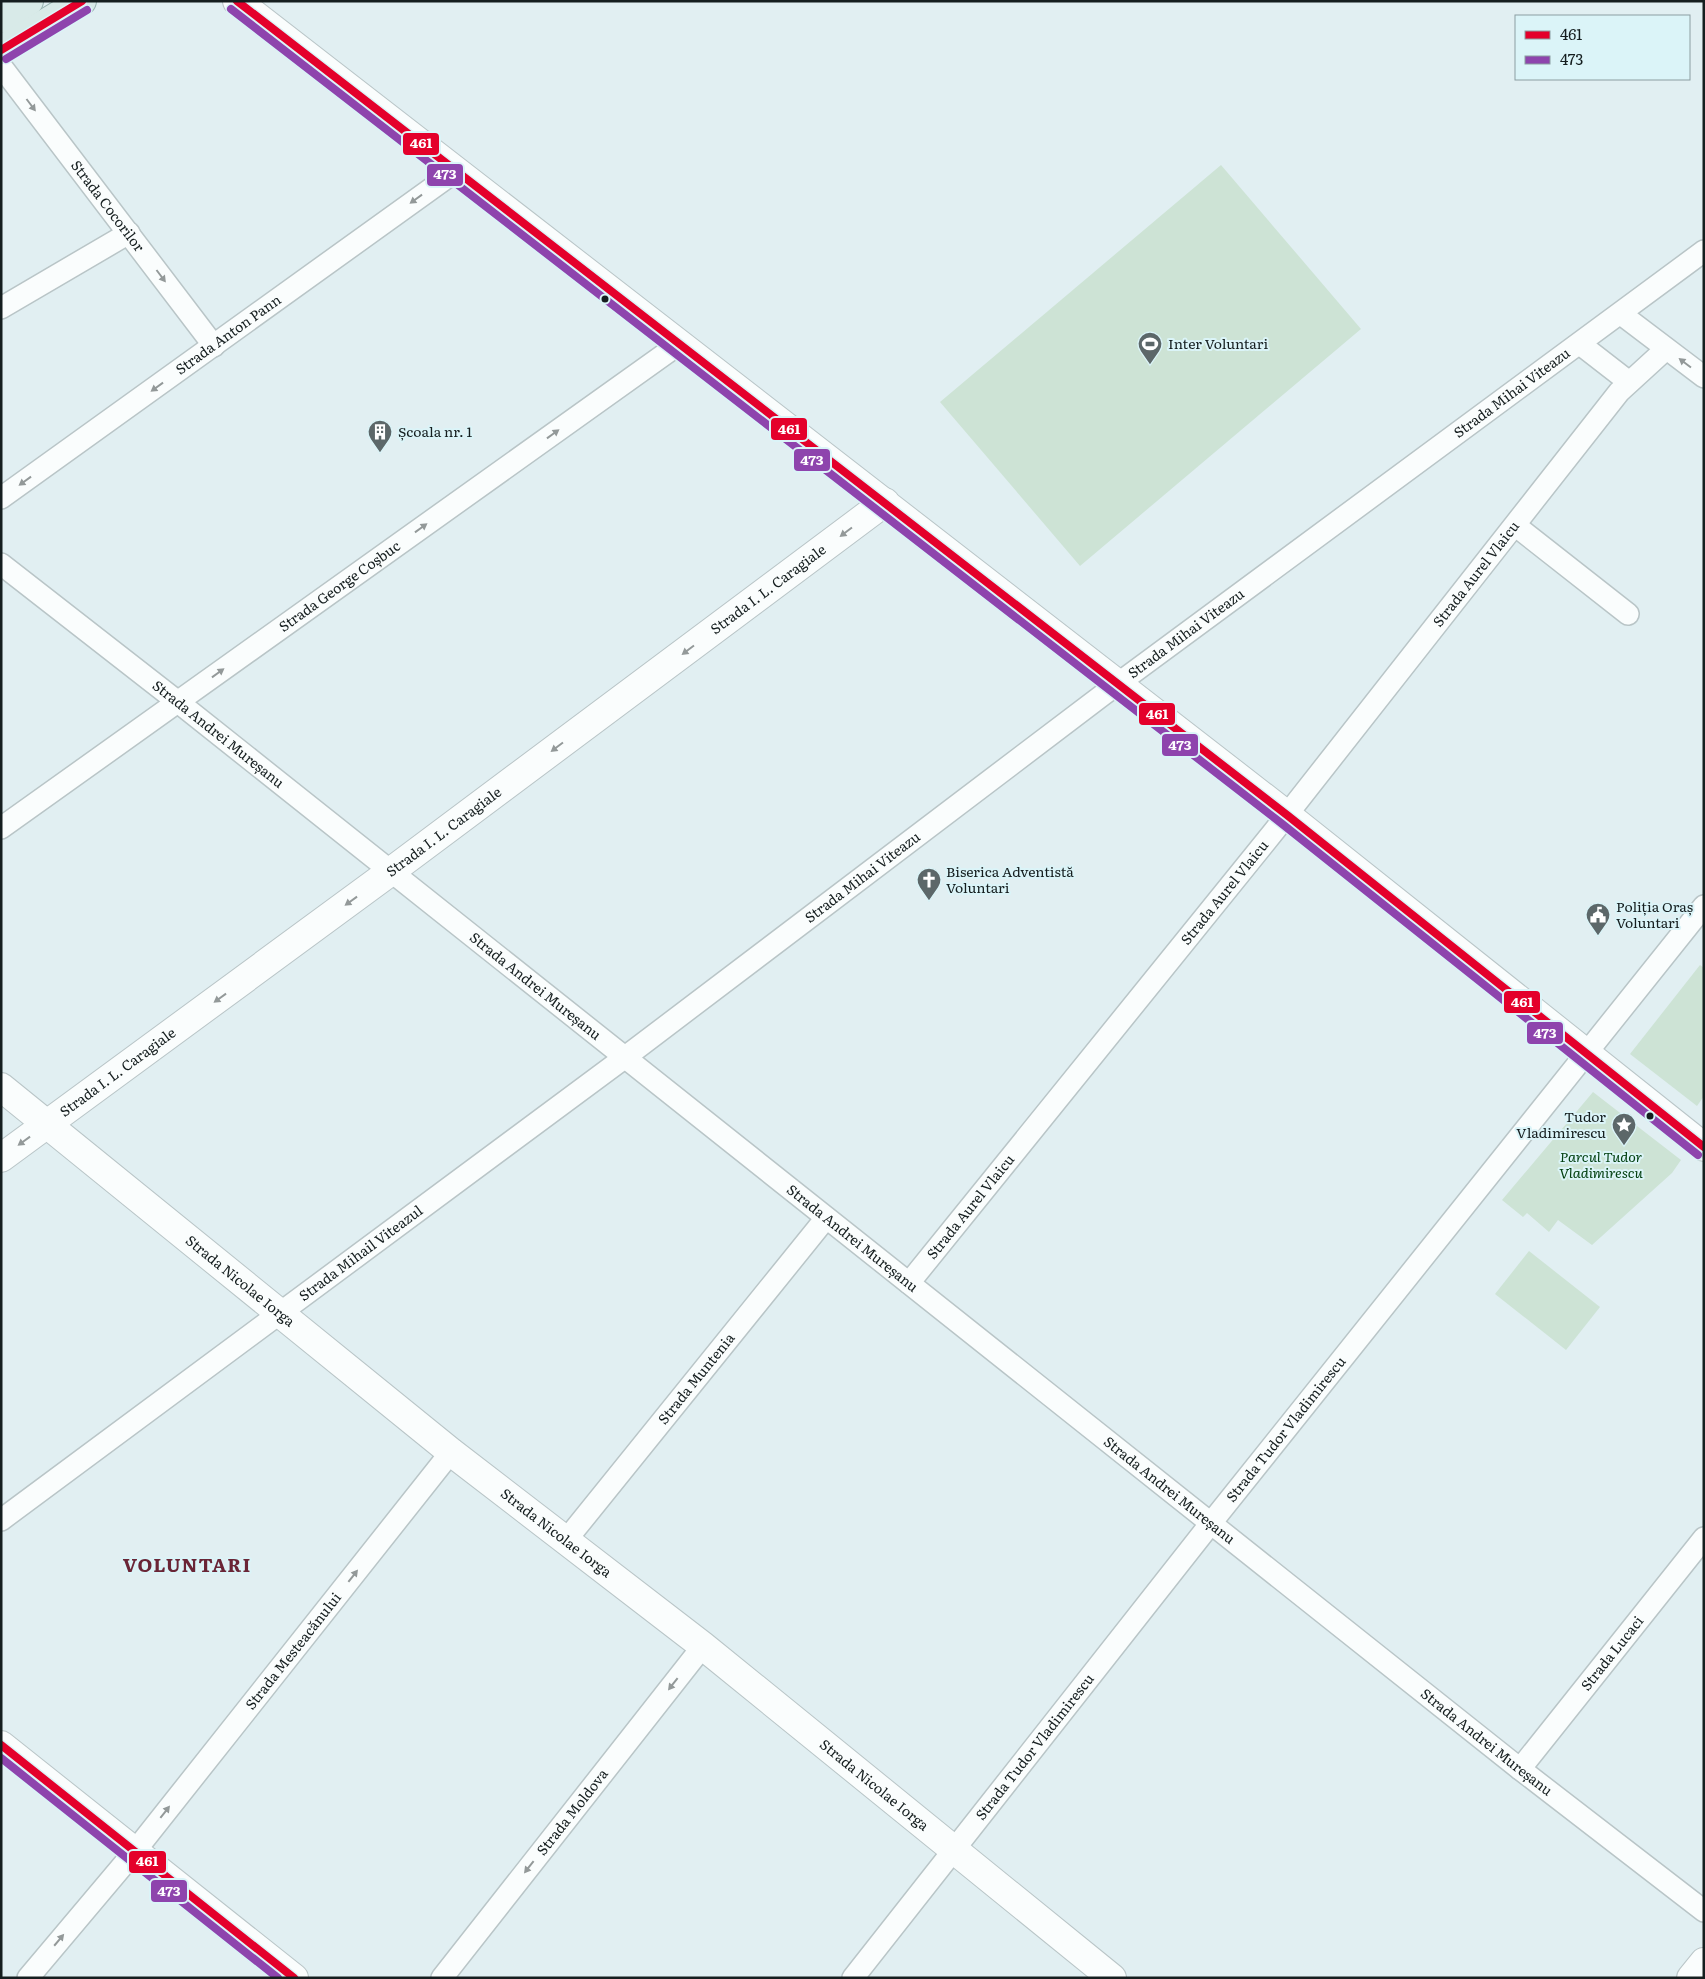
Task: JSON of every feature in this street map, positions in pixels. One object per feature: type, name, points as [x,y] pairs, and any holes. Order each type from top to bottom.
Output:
[{"type":"highway","points":[[1,19],[29,1]]},
{"type":"highway","points":[[1,50],[82,1]]},
{"type":"street","points":[[238,1],[1287,815],[1704,1147]]},
{"type":"street","name":"Strada Cocorilor","points":[[1,66],[214,346]]},
{"type":"street","name":"Strada Anton Pann","points":[[1,498],[456,171]]},
{"type":"street","points":[[1,308],[129,233]]},
{"type":"street","name":"Strada Mihai Viteazu","points":[[624,1058],[1118,683],[1704,251]]},
{"type":"street","points":[[1620,314],[1704,377]]},
{"type":"street","name":"Strada George Coșbuc","points":[[1,828],[679,344]]},
{"type":"street","points":[[1580,344],[1629,382]]},
{"type":"street","name":"Strada Aurel Vlaicu","points":[[910,1282],[1287,815],[1629,382],[1666,349]]},
{"type":"street","name":"Strada I. L. Caragiale","points":[[1,1158],[390,872],[885,502]]},
{"type":"street","points":[[1516,526],[1628,614]]},
{"type":"street","name":"Strada Andrei Mureșanu","points":[[1,564],[178,702],[826,1218],[910,1282],[1520,1769],[1704,1911]]},
{"type":"street","name":"Strada Tudor Vladimirescu","points":[[853,1978],[1211,1523],[1704,906]]},
{"type":"street","name":"Strada Mihail Viteazul","points":[[1,1520],[624,1058]]},
{"type":"street","name":"Strada Nicolae Iorga","points":[[1,1087],[451,1452],[703,1646],[1112,1978]]},
{"type":"street","name":"Strada Muntenia","points":[[566,1539],[826,1218]]},
{"type":"street","name":"Strada Mesteacănului","points":[[28,1978],[135,1851],[451,1452]]},
{"type":"street","name":"Strada Lucaci","points":[[1520,1769],[1704,1538]]},
{"type":"street","name":"Strada Moldova","points":[[442,1978],[703,1646]]},
{"type":"street","points":[[1,1745],[294,1978]]},
{"type":"street","points":[[1691,1978],[1704,1962]]},
{"type":"green space","name":"Inter Voluntari","points":[[1221,165],[1361,329],[1080,566],[940,402]]},
{"type":"green space","points":[[1700,965],[1704,968],[1704,1096],[1697,1106],[1630,1054]]},
{"type":"green space","name":"Parcul Tudor Vladimirescu","points":[[1593,1092],[1681,1160],[1672,1173],[1592,1245],[1558,1220],[1549,1232],[1527,1213],[1523,1217],[1502,1200]]},
{"type":"green space","points":[[1529,1251],[1600,1307],[1566,1350],[1495,1294]]},
{"type":"transit line","name":"461","points":[[1,50],[82,1]]},
{"type":"transit line","name":"461","points":[[237,1],[1287,815],[1704,1147]]},
{"type":"transit line","name":"473","points":[[231,9],[1281,823],[1698,1155]]},
{"type":"transit line","name":"473","points":[[6,59],[87,10]]},
{"type":"transit line","name":"461","points":[[1,1745],[294,1978]]},
{"type":"transit line","name":"473","points":[[1,1758],[278,1978]]},
{"type":"place","name":"Inter Voluntari","points":[[1150,365]]},
{"type":"place","name":"Școala nr. 1","points":[[380,453]]},
{"type":"place","name":"Biserica Adventistă Voluntari","points":[[929,901]]},
{"type":"place","name":"Poliția Oraș Voluntari","points":[[1598,936]]},
{"type":"place","name":"Tudor Vladimirescu","points":[[1624,1146]]},
{"type":"district","name":"VOLUNTARI","points":[[187,1565]]}]
